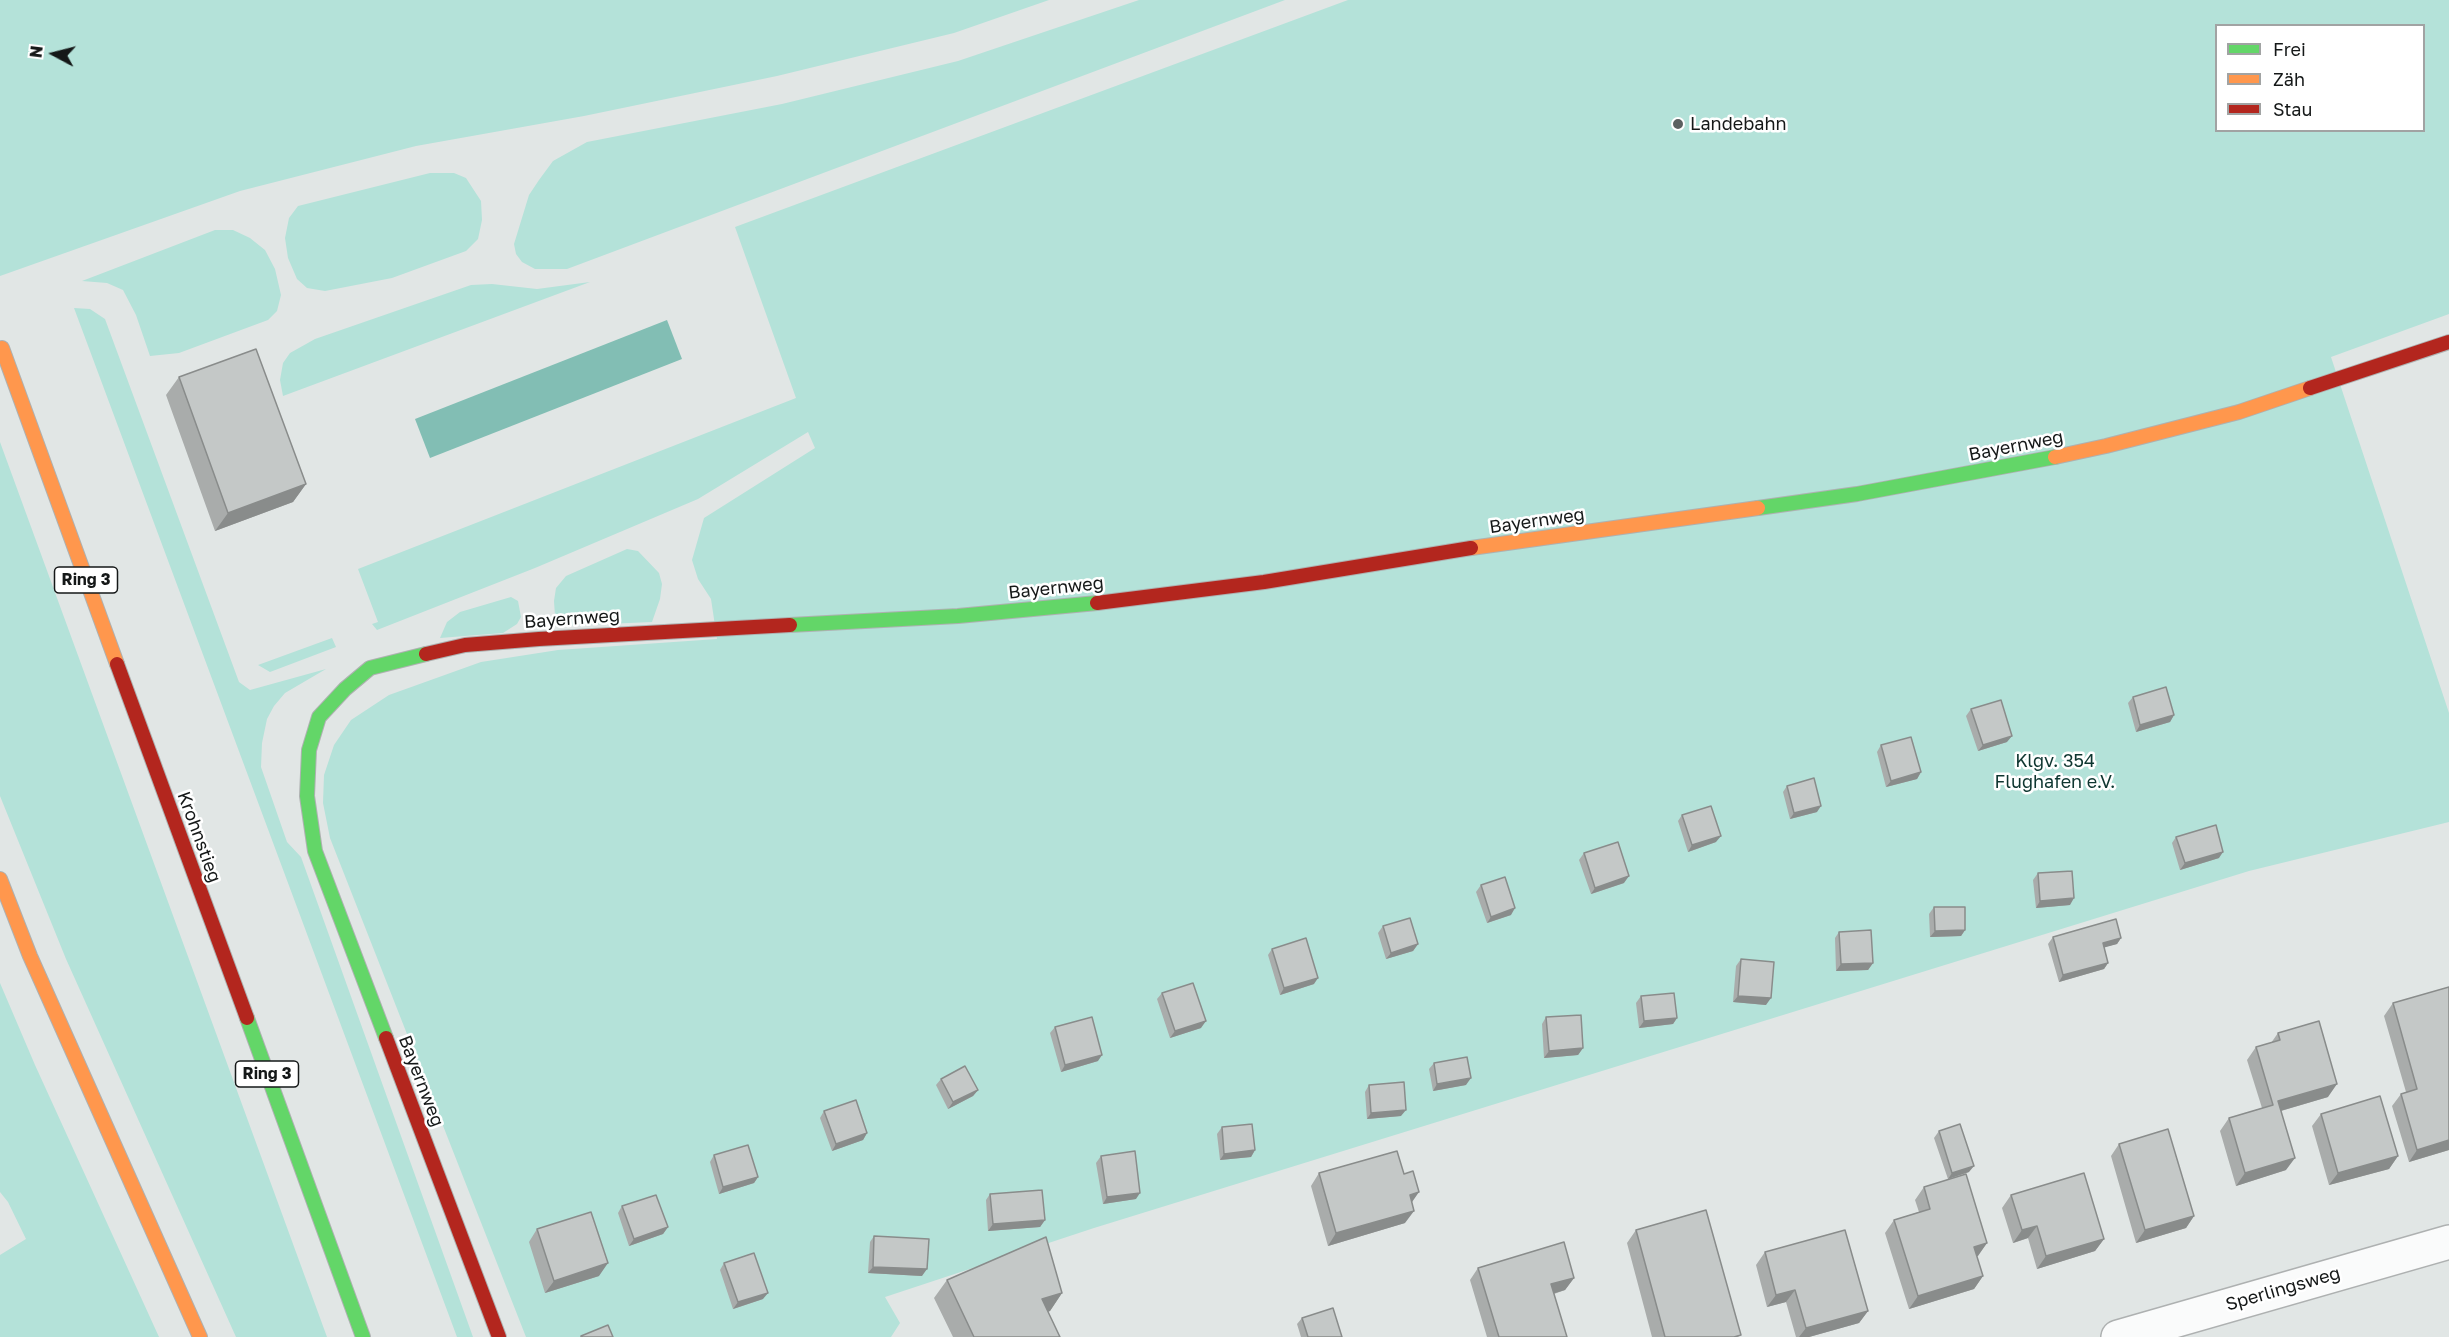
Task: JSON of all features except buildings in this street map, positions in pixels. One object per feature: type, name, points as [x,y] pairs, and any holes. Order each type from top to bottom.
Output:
[{"type":"main road","name":"Bayernweg","points":[[499,1337],[315,850],[308,796],[309,750],[319,717],[345,688],[370,668],[465,645],[957,616],[1105,602],[1264,582],[1457,550],[1857,494],[2106,447],[2239,412],[2449,342]]},
{"type":"main road","name":"Krohnstieg","points":[[2,348],[363,1337]]},
{"type":"main road","points":[[0,879],[77,1064],[200,1337]]},
{"type":"street","name":"Sperlingsweg","points":[[2118,1337],[2449,1242]]},
{"type":"green space","points":[[0,0],[1049,0],[954,33],[777,76],[584,116],[416,146],[240,191],[0,276]]},
{"type":"green space","points":[[1139,0],[1285,0],[567,269],[535,269],[522,262],[516,254],[514,244],[529,195],[553,161],[587,142],[782,104],[958,61]]},
{"type":"green space","name":"Klgv. 354 Flughafen e.V.","points":[[1348,0],[2449,0],[2449,314],[2331,357],[2449,713],[2449,822],[2249,871],[1094,1228],[885,1297],[900,1323],[891,1337],[526,1337],[330,838],[323,803],[324,775],[334,745],[351,720],[389,695],[481,662],[558,650],[717,639],[711,599],[698,579],[692,560],[704,518],[815,448],[808,432],[698,499],[535,568],[377,630],[372,624],[378,622],[358,569],[796,398],[735,227]]},
{"type":"green space","points":[[430,173],[454,173],[466,178],[481,201],[482,220],[478,239],[466,251],[392,278],[325,291],[307,288],[297,279],[288,258],[285,238],[289,218],[298,206]]},
{"type":"green space","points":[[215,230],[233,230],[250,238],[265,250],[275,269],[281,295],[277,311],[268,320],[179,353],[150,356],[136,315],[123,290],[107,283],[82,281]]},
{"type":"green space","points":[[590,282],[283,396],[280,380],[283,363],[290,353],[315,339],[471,285],[492,284],[537,289]]},
{"type":"green space","points":[[74,308],[90,309],[105,319],[239,682],[250,690],[326,669],[285,693],[274,706],[267,719],[262,743],[261,767],[287,842],[301,857],[473,1337],[457,1337]]},
{"type":"green space","points":[[0,442],[327,1337],[236,1337],[66,959],[0,796]]},
{"type":"green space","points":[[627,549],[638,551],[659,573],[662,584],[660,599],[652,622],[559,626],[555,616],[554,601],[556,588],[566,576]]},
{"type":"green space","points":[[511,597],[518,601],[521,617],[517,624],[503,633],[440,638],[447,622],[460,612]]},
{"type":"green space","points":[[332,638],[336,647],[270,672],[258,665]]},
{"type":"green space","points":[[0,983],[159,1337],[0,1337],[0,1255],[26,1239],[8,1202],[0,1192]]},
{"type":"shaded area","points":[[667,320],[682,359],[430,458],[415,419]]},
{"type":"traffic: fast","points":[[1758,508],[1857,494],[2055,457]]},
{"type":"traffic: fast","points":[[790,625],[958,616],[1097,603]]},
{"type":"traffic: fast","points":[[386,1038],[315,851],[307,796],[309,750],[319,717],[345,689],[370,668],[426,654]]},
{"type":"traffic: fast","points":[[247,1018],[363,1337]]},
{"type":"traffic: slow","points":[[2,348],[117,664]]},
{"type":"traffic: slow","points":[[2055,457],[2239,412],[2310,388]]},
{"type":"traffic: slow","points":[[1471,548],[1758,508]]},
{"type":"traffic: slow","points":[[0,879],[30,956],[200,1337]]},
{"type":"traffic: jam","points":[[2310,388],[2449,342]]},
{"type":"traffic: jam","points":[[1097,603],[1264,582],[1471,548]]},
{"type":"traffic: jam","points":[[426,654],[465,645],[539,639],[790,625]]},
{"type":"traffic: jam","points":[[117,664],[247,1018]]},
{"type":"traffic: jam","points":[[386,1038],[499,1337]]},
{"type":"place","name":"Landebahn","points":[[1678,124]]}]
